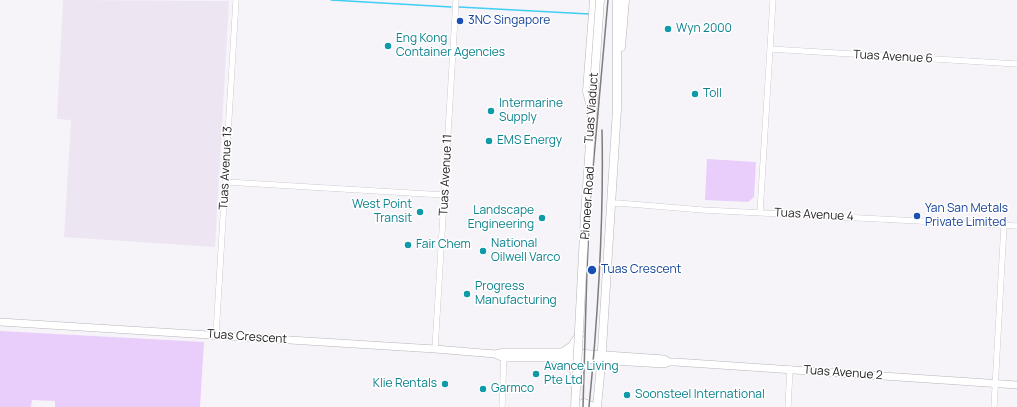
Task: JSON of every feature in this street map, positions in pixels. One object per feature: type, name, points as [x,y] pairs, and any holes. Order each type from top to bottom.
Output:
[{"type":"main road","points":[[592,110],[587,91],[594,0]]},
{"type":"main road","name":"Tuas Viaduct","points":[[577,407],[584,222],[600,0]]},
{"type":"main road","name":"Pioneer Road","points":[[577,407],[587,205],[604,0]]},
{"type":"main road","name":"Pioneer Road","points":[[595,407],[601,358],[612,204],[617,106],[617,0]]},
{"type":"main road","points":[[617,106],[625,0]]},
{"type":"main road","points":[[579,380],[573,369],[562,355],[572,346],[580,334]]},
{"type":"main road","points":[[577,407],[584,403],[595,407]]},
{"type":"street","name":"Tuas Avenue 13","points":[[216,335],[236,0]]},
{"type":"street","name":"Tuas Avenue 11","points":[[435,349],[456,0]]},
{"type":"street","points":[[760,212],[773,0]]},
{"type":"street","name":"Tuas Avenue 6","points":[[770,49],[1017,64]]},
{"type":"street","points":[[226,182],[444,195]]},
{"type":"street","name":"Tuas Avenue 4","points":[[612,204],[618,203],[703,210],[1017,226]]},
{"type":"street","points":[[994,407],[1004,225]]},
{"type":"street","name":"Tuas Crescent","points":[[0,322],[435,349],[504,355],[562,355],[601,358]]},
{"type":"street","points":[[502,407],[504,355]]},
{"type":"street","name":"Tuas Avenue 2","points":[[601,358],[664,359],[669,362],[1017,385]]},
{"type":"street","points":[[788,407],[790,369]]},
{"type":"shaded area","points":[[63,0],[229,1],[215,247],[64,237],[71,120],[57,119]]},
{"type":"shaded area","points":[[707,159],[756,162],[754,197],[748,202],[705,200]]},
{"type":"shaded area","points":[[0,331],[204,342],[200,407],[55,407],[55,401],[32,400],[31,407],[0,407]]},
{"type":"waterway","points":[[331,0],[451,7]]},
{"type":"waterway","points":[[459,7],[589,14]]},
{"type":"railway","points":[[583,407],[590,202],[608,0]]},
{"type":"railway","points":[[589,407],[600,268],[602,130]]},
{"type":"place","name":"3NC Singapore","points":[[460,21]]},
{"type":"place","name":"Wyn 2000","points":[[668,29]]},
{"type":"place","name":"Eng Kong Container Agencies","points":[[388,46]]},
{"type":"place","name":"Toll","points":[[695,94]]},
{"type":"place","name":"Intermarine Supply","points":[[491,111]]},
{"type":"place","name":"EMS Energy","points":[[489,141]]},
{"type":"place","name":"West Point Transit","points":[[420,212]]},
{"type":"place","name":"Yan San Metals Private Limited","points":[[917,216]]},
{"type":"place","name":"Landscape Engineering","points":[[542,218]]},
{"type":"place","name":"Fair Chem","points":[[408,245]]},
{"type":"place","name":"National Oilwell Varco","points":[[483,251]]},
{"type":"place","name":"Tuas Crescent","points":[[592,270]]},
{"type":"place","name":"Progress Manufacturing","points":[[467,294]]},
{"type":"place","name":"Avance Living Pte Ltd","points":[[536,374]]},
{"type":"place","name":"Klie Rentals","points":[[445,384]]},
{"type":"place","name":"Garmco","points":[[483,389]]},
{"type":"place","name":"Soonsteel International","points":[[627,395]]}]
